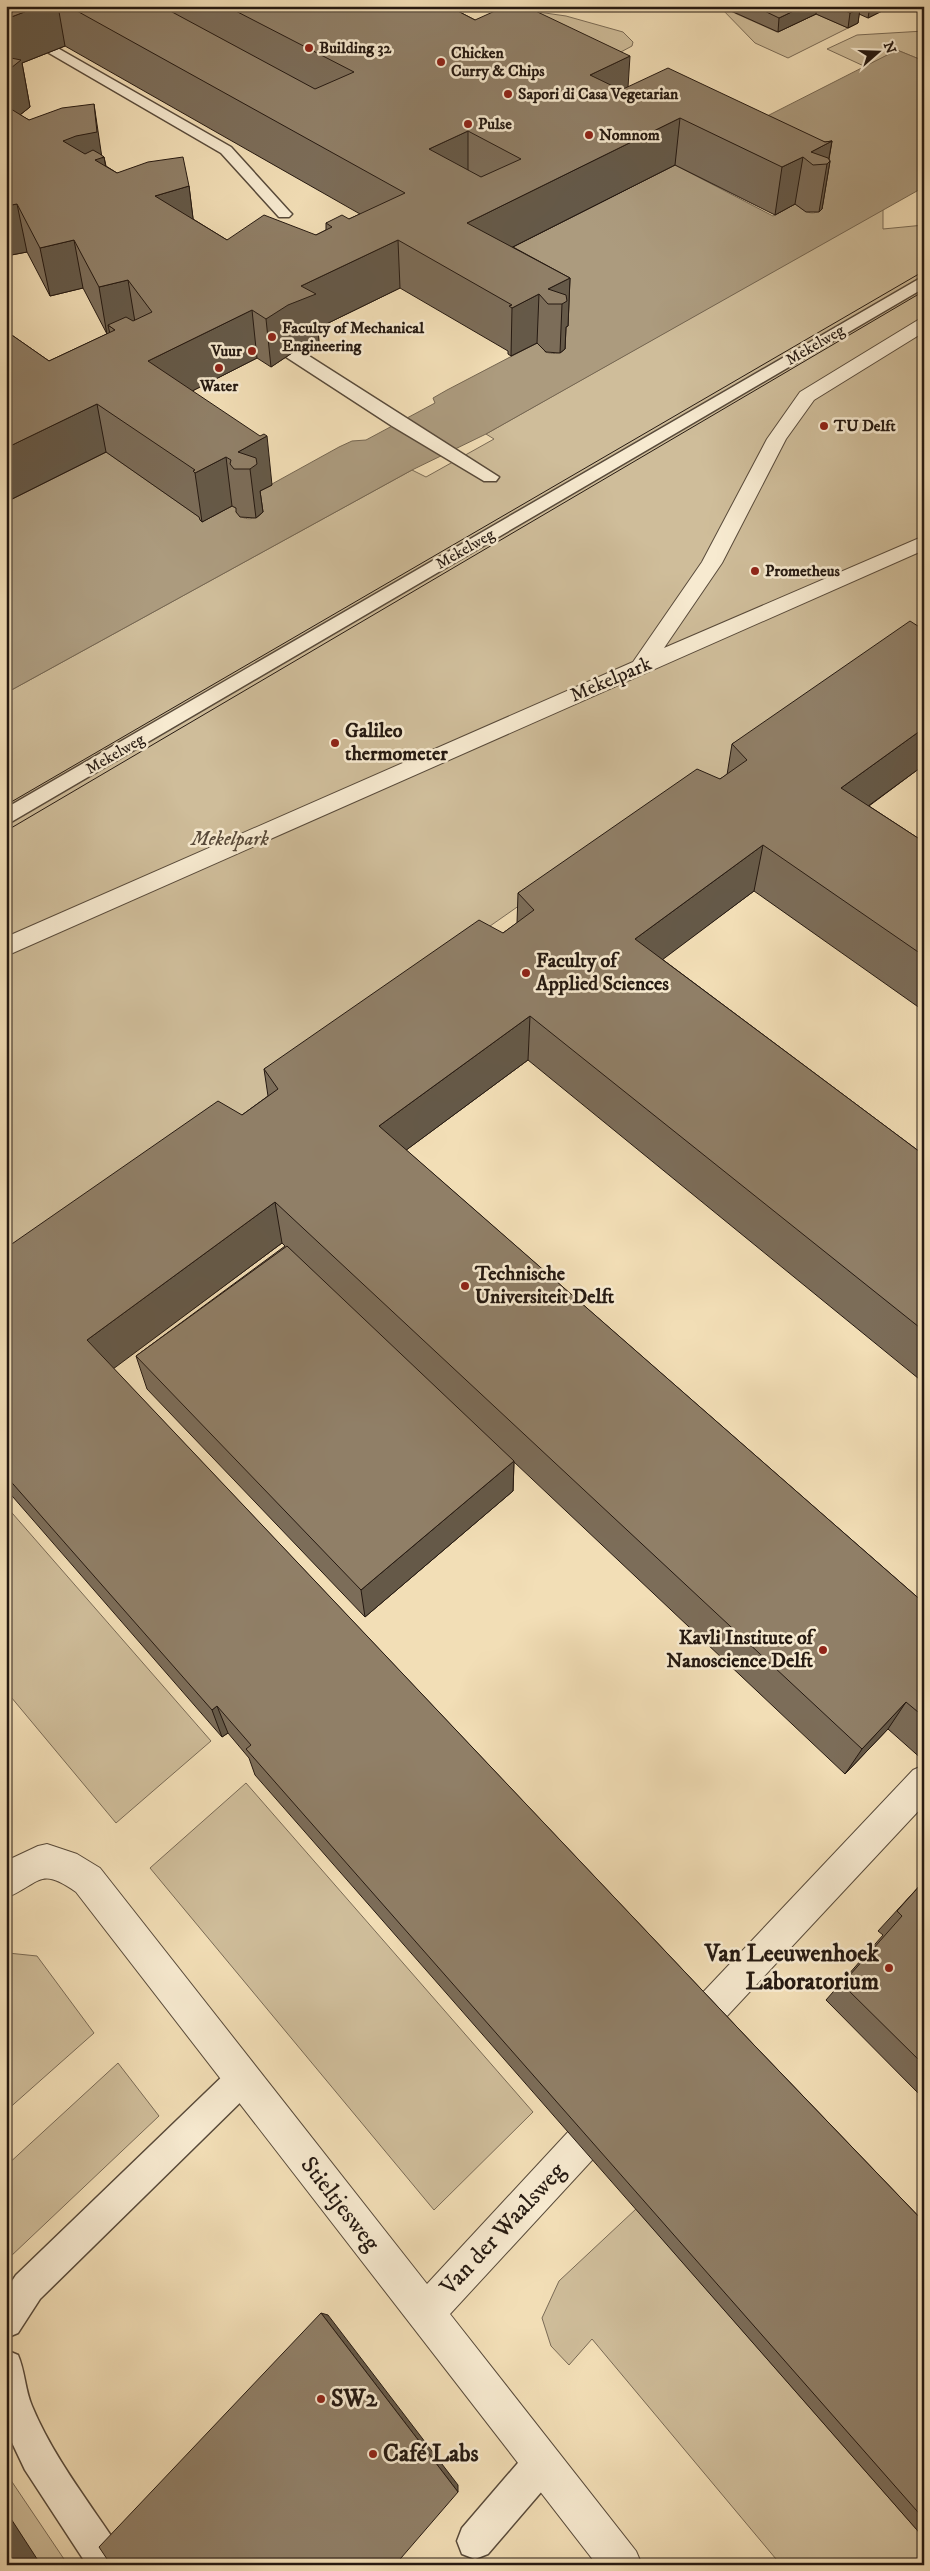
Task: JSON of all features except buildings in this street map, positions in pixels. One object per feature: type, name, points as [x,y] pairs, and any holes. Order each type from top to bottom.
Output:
[{"type":"street","points":[[640,668],[712,563],[777,439],[807,396],[924,324]]},
{"type":"street","name":"Mekelpark","points":[[6,947],[919,543]]},
{"type":"street","points":[[702,2018],[814,1896],[924,1781]]},
{"type":"street","name":"Stieltjesweg","points":[[6,1881],[24,1868],[46,1859],[66,1864],[88,1880],[622,2565]]},
{"type":"street","name":"Van der Waalsweg","points":[[425,2314],[581,2145]]},
{"type":"lane","points":[[54,50],[226,150],[284,214]]},
{"type":"lane","name":"Mekelweg","points":[[6,818],[924,281]]},
{"type":"lane","points":[[292,353],[398,422],[490,477]]},
{"type":"lane","points":[[6,2321],[28,2287],[242,2079]]},
{"type":"lane","points":[[6,2367],[14,2408],[38,2457],[101,2553]]},
{"type":"lane","points":[[475,2541],[542,2463]]},
{"type":"green space","points":[[719,6],[777,32],[816,14],[848,28],[788,58],[755,43]]},
{"type":"green space","points":[[531,11],[566,16],[623,32],[633,42],[632,46],[619,53]]},
{"type":"green space","points":[[924,31],[924,61],[897,50],[866,67],[827,49],[857,35]]},
{"type":"green space","name":"Mekelpark","points":[[883,209],[883,229],[924,225],[924,624],[869,662],[713,785],[663,805],[370,1010],[380,1019],[6,1280],[6,693],[412,470],[426,477],[494,439],[486,434]]},
{"type":"green space","points":[[6,1506],[211,1741],[116,1823],[6,1691]]},
{"type":"green space","points":[[246,1783],[533,2112],[434,2210],[150,1868]]},
{"type":"green space","points":[[8,1953],[37,1956],[94,2033],[6,2111],[6,1955]]},
{"type":"green space","points":[[118,2063],[159,2116],[10,2257],[6,2266],[6,2166]]},
{"type":"green space","points":[[636,2209],[924,2538],[924,2565],[781,2565],[592,2339],[569,2365],[551,2346],[542,2318],[559,2281]]},
{"type":"green space","points":[[6,2473],[68,2565],[40,2565],[6,2512]]},
{"type":"shaded area","points":[[897,50],[924,61],[924,187],[486,434],[412,470],[6,693],[6,502],[106,452],[202,519],[232,506],[237,509],[236,512],[242,517],[249,519],[260,515],[263,512],[261,506],[243,500],[339,447],[352,441],[366,440],[435,403],[433,398],[447,390],[537,343],[542,345],[545,352],[548,353],[558,353],[565,349],[564,343],[546,337],[567,326],[467,270],[675,165],[773,216],[795,204],[810,213],[821,210],[822,206],[718,141]]},
{"type":"tram line","points":[[6,805],[924,271]]},
{"type":"tram line","points":[[6,831],[924,291]]},
{"type":"place","name":"Building 32","points":[[309,48]]},
{"type":"place","name":"Chicken Curry & Chips","points":[[441,62]]},
{"type":"place","name":"Sapori di Casa Vegetarian","points":[[508,94]]},
{"type":"place","name":"Pulse","points":[[468,124]]},
{"type":"place","name":"Nomnom","points":[[589,135]]},
{"type":"place","name":"Faculty of Mechanical Engineering","points":[[272,337]]},
{"type":"place","name":"Vuur","points":[[252,351]]},
{"type":"place","name":"Water","points":[[219,368]]},
{"type":"place","name":"TU Delft","points":[[824,426]]},
{"type":"place","name":"Prometheus","points":[[755,571]]},
{"type":"place","name":"Galileo thermometer","points":[[335,743]]},
{"type":"place","name":"Faculty of Applied Sciences","points":[[526,973]]},
{"type":"place","name":"Technische Universiteit Delft","points":[[465,1286]]},
{"type":"place","name":"Kavli Institute of Nanoscience Delft","points":[[823,1650]]},
{"type":"place","name":"Van Leeuwenhoek Laboratorium","points":[[889,1968]]},
{"type":"place","name":"SW2","points":[[321,2399]]},
{"type":"place","name":"Café Labs","points":[[373,2454]]}]
